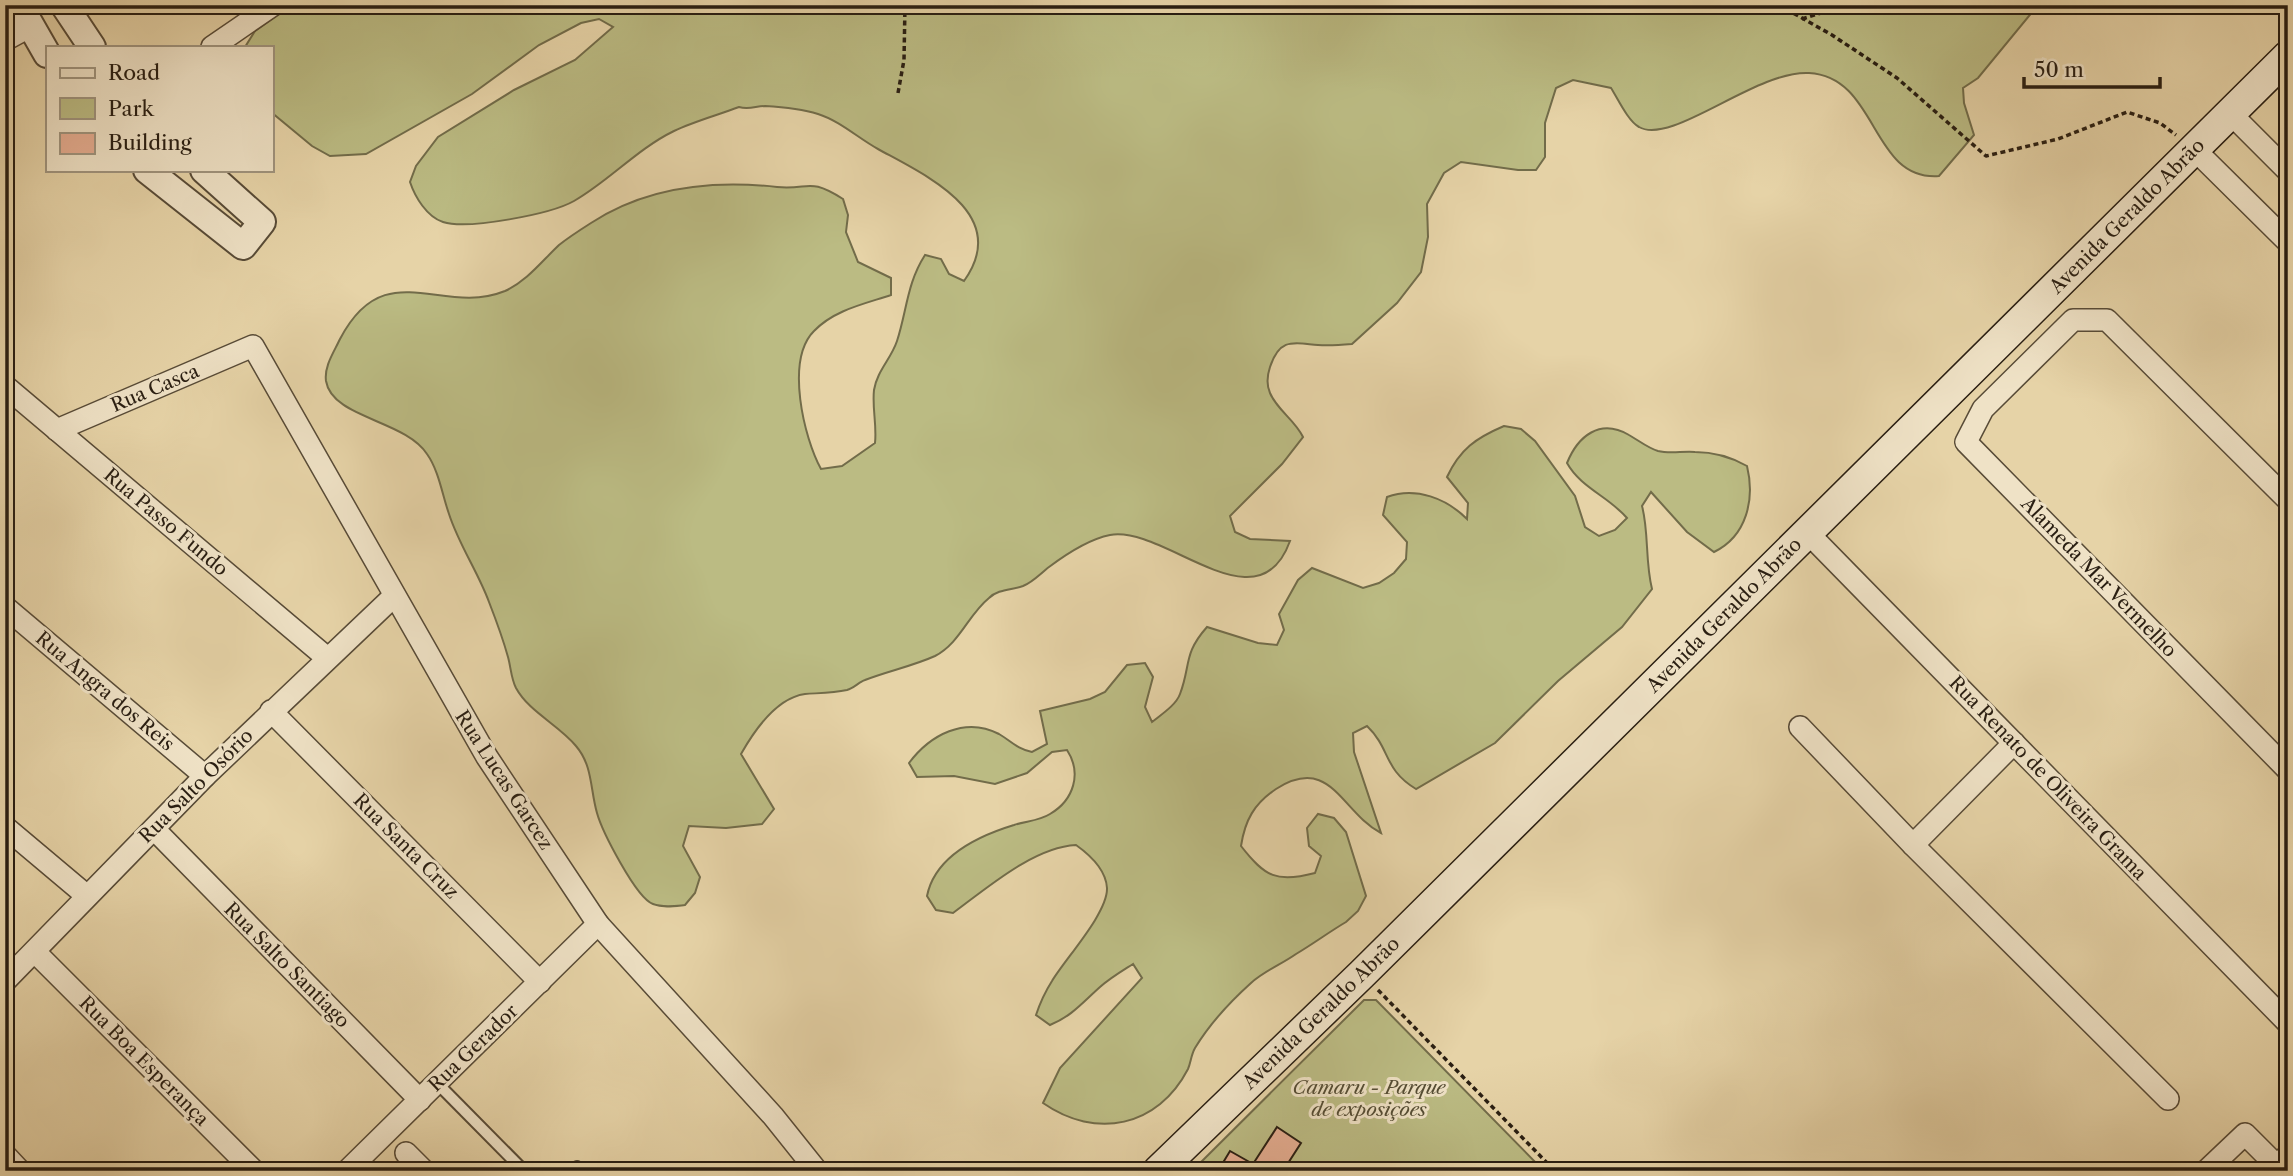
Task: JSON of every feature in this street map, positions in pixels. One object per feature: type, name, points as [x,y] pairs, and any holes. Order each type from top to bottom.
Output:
[{"type":"main road","name":"Avenida Geraldo Abrão","points":[[1158,1171],[1362,974],[2288,56]]},
{"type":"street","points":[[64,5],[91,46]]},
{"type":"street","points":[[213,46],[272,5]]},
{"type":"street","points":[[5,40],[24,16],[46,52]]},
{"type":"street","points":[[2231,113],[2288,171]]},
{"type":"street","points":[[2194,149],[2284,230]]},
{"type":"street","points":[[150,172],[243,246],[262,222],[206,172]]},
{"type":"street","name":"Alameda Mar Vermelho","points":[[2288,500],[2107,320],[2073,320],[1983,409],[1966,442],[2288,770]]},
{"type":"street","name":"Rua Casca","points":[[57,430],[253,346]]},
{"type":"street","name":"Rua Lucas Garcez","points":[[253,346],[393,597],[487,757],[598,924],[773,1115],[817,1171]]},
{"type":"street","name":"Rua Passo Fundo","points":[[5,386],[326,657]]},
{"type":"street","name":"Rua Renato de Oliveira Grama","points":[[1807,532],[2288,1023]]},
{"type":"street","name":"Rua Salto Osório","points":[[5,981],[205,775],[326,657],[393,597]]},
{"type":"street","name":"Rua Angra dos Reis","points":[[5,607],[205,775]]},
{"type":"street","name":"Rua Santa Cruz","points":[[271,710],[540,982]]},
{"type":"street","points":[[1800,727],[1913,845],[2168,1099]]},
{"type":"street","points":[[1913,845],[2014,743]]},
{"type":"street","points":[[5,827],[87,896]]},
{"type":"street","name":"Rua Salto Santiago","points":[[153,830],[420,1100]]},
{"type":"street","name":"Rua Gerador","points":[[347,1171],[598,924]]},
{"type":"street","name":"Rua Boa Esperança","points":[[34,952],[254,1171]]},
{"type":"street","points":[[2206,1171],[2245,1134],[2277,1166],[2288,1155]]},
{"type":"street","points":[[406,1153],[424,1171]]},
{"type":"street","points":[[5,1155],[20,1171]]},
{"type":"lane","points":[[437,1083],[524,1171]]},
{"type":"lane","points":[[570,1171],[576,1167],[583,1171]]},
{"type":"path","points":[[898,93],[904,60],[905,5]]},
{"type":"path","points":[[1779,5],[1832,35],[1897,78],[1986,156],[2058,139],[2127,112],[2160,123],[2194,149]]},
{"type":"path","points":[[1802,19],[1821,13],[1828,5]]},
{"type":"path","points":[[1362,974],[1555,1171]]},
{"type":"green space","points":[[291,5],[2038,5],[1978,78],[1963,88],[1964,103],[1974,135],[1939,176],[1916,173],[1899,163],[1849,91],[1832,79],[1809,73],[1788,75],[1765,83],[1672,126],[1654,130],[1635,124],[1611,88],[1573,80],[1556,88],[1545,123],[1545,157],[1536,170],[1461,162],[1444,173],[1427,204],[1428,237],[1421,272],[1397,303],[1352,344],[1289,344],[1283,346],[1274,357],[1267,383],[1269,390],[1277,405],[1303,437],[1282,464],[1230,516],[1235,532],[1250,539],[1290,541],[1275,566],[1256,576],[1233,576],[1132,536],[1102,537],[1070,553],[1027,584],[993,595],[975,612],[951,644],[935,656],[865,680],[847,690],[805,694],[785,702],[759,726],[741,754],[774,809],[762,824],[726,828],[689,826],[683,846],[700,877],[695,893],[685,905],[669,906],[653,904],[638,890],[612,848],[600,822],[588,770],[581,754],[569,738],[528,704],[516,688],[492,609],[453,525],[437,475],[427,454],[403,433],[341,403],[331,393],[326,381],[330,359],[357,313],[376,299],[395,293],[481,297],[505,291],[527,276],[571,236],[634,201],[705,186],[816,186],[843,199],[848,215],[846,232],[858,262],[891,278],[891,295],[840,313],[822,324],[805,344],[800,360],[800,399],[815,455],[821,469],[842,466],[875,443],[874,390],[897,341],[919,265],[925,255],[941,259],[949,274],[964,281],[976,257],[978,236],[971,217],[957,200],[939,185],[834,121],[805,111],[765,106],[739,107],[674,131],[587,193],[563,206],[489,222],[443,222],[422,206],[410,182],[416,166],[438,137],[514,90],[575,60],[613,27],[599,19],[581,23],[539,45],[472,94],[366,154],[330,156],[312,146],[273,114],[273,46],[246,46],[255,31]]},
{"type":"green space","points":[[1504,426],[1521,429],[1535,441],[1575,496],[1585,527],[1599,536],[1615,530],[1627,518],[1587,486],[1567,463],[1577,445],[1591,432],[1600,429],[1618,430],[1658,451],[1709,453],[1747,466],[1750,491],[1746,515],[1734,536],[1714,552],[1687,532],[1651,492],[1642,506],[1652,589],[1622,627],[1558,681],[1495,743],[1416,789],[1398,774],[1375,734],[1367,726],[1353,733],[1354,752],[1381,833],[1367,824],[1323,782],[1310,778],[1295,780],[1268,795],[1252,813],[1241,846],[1257,865],[1273,875],[1291,877],[1315,873],[1321,856],[1309,846],[1307,828],[1318,814],[1334,818],[1346,832],[1366,896],[1358,911],[1346,922],[1243,990],[1201,1039],[1188,1069],[1175,1089],[1160,1104],[1143,1115],[1124,1122],[1104,1124],[1063,1115],[1043,1103],[1060,1068],[1142,978],[1133,964],[1108,981],[1065,1018],[1050,1025],[1036,1015],[1052,981],[1101,910],[1107,888],[1104,875],[1092,858],[1076,845],[1060,847],[1028,861],[953,913],[936,910],[927,896],[939,870],[960,850],[986,835],[1041,818],[1058,808],[1070,794],[1073,785],[1075,777],[1072,759],[1067,750],[1052,752],[1027,773],[995,784],[954,776],[917,777],[909,763],[927,744],[949,731],[961,728],[986,729],[1032,752],[1047,744],[1040,711],[1090,699],[1105,692],[1127,665],[1145,663],[1153,677],[1145,707],[1152,722],[1178,698],[1191,652],[1207,627],[1258,643],[1277,645],[1284,630],[1279,614],[1298,580],[1312,568],[1363,588],[1379,583],[1394,573],[1406,559],[1407,542],[1383,515],[1387,497],[1409,493],[1430,496],[1441,500],[1467,519],[1468,503],[1447,477],[1463,452],[1485,435]]},
{"type":"green space","name":"Camaru - Parque de exposições","points":[[1364,1000],[1376,1000],[1544,1171],[1192,1171]]},
{"type":"building","points":[[1277,1127],[1301,1143],[1283,1171],[1218,1171],[1230,1151],[1253,1164]]}]
